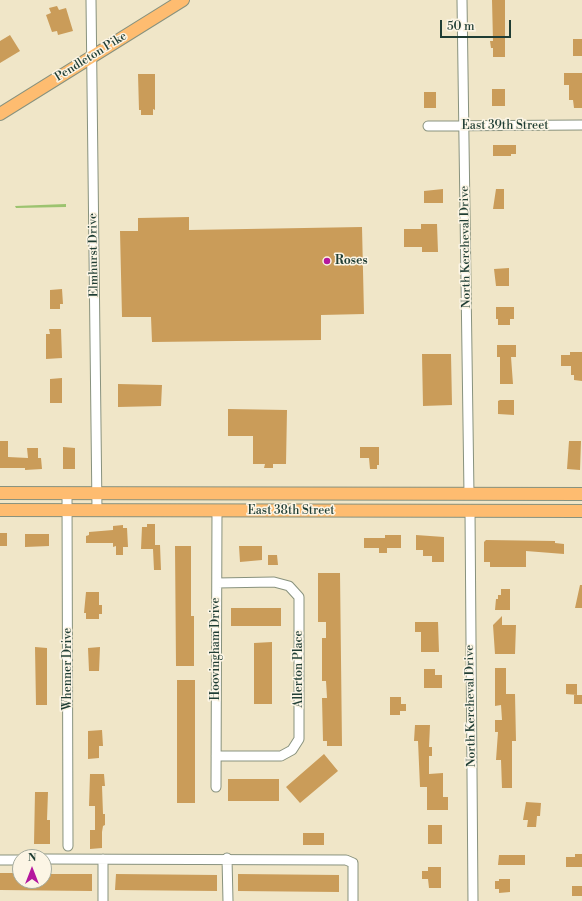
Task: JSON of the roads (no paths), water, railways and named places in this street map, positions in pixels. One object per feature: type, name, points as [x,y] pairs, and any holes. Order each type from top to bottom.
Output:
[{"type":"main road","name":"Pendleton Pike","points":[[0,114],[182,0]]},
{"type":"main road","name":"East 38th Street","points":[[0,493],[582,494]]},
{"type":"main road","name":"East 38th Street","points":[[0,510],[582,511]]},
{"type":"street","name":"Elmhurst Drive","points":[[91,0],[97,510]]},
{"type":"street","name":"North Kercheval Drive","points":[[462,0],[469,494]]},
{"type":"street","name":"East 39th Street","points":[[428,126],[582,125]]},
{"type":"street","name":"Whenner Drive","points":[[67,493],[68,846]]},
{"type":"street","name":"Hoovingham Drive","points":[[216,787],[217,510]]},
{"type":"street","name":"North Kercheval Drive","points":[[470,511],[473,901]]},
{"type":"street","name":"Allerton Place","points":[[216,756],[281,756],[292,750],[299,739],[299,597],[289,586],[274,582],[217,583]]},
{"type":"street","points":[[227,858],[228,901]]},
{"type":"street","points":[[52,860],[227,858],[346,860],[353,863],[353,901]]},
{"type":"street","points":[[103,859],[103,901]]},
{"type":"street","points":[[0,860],[12,860]]},
{"type":"place","name":"Roses","points":[[327,261]]}]
